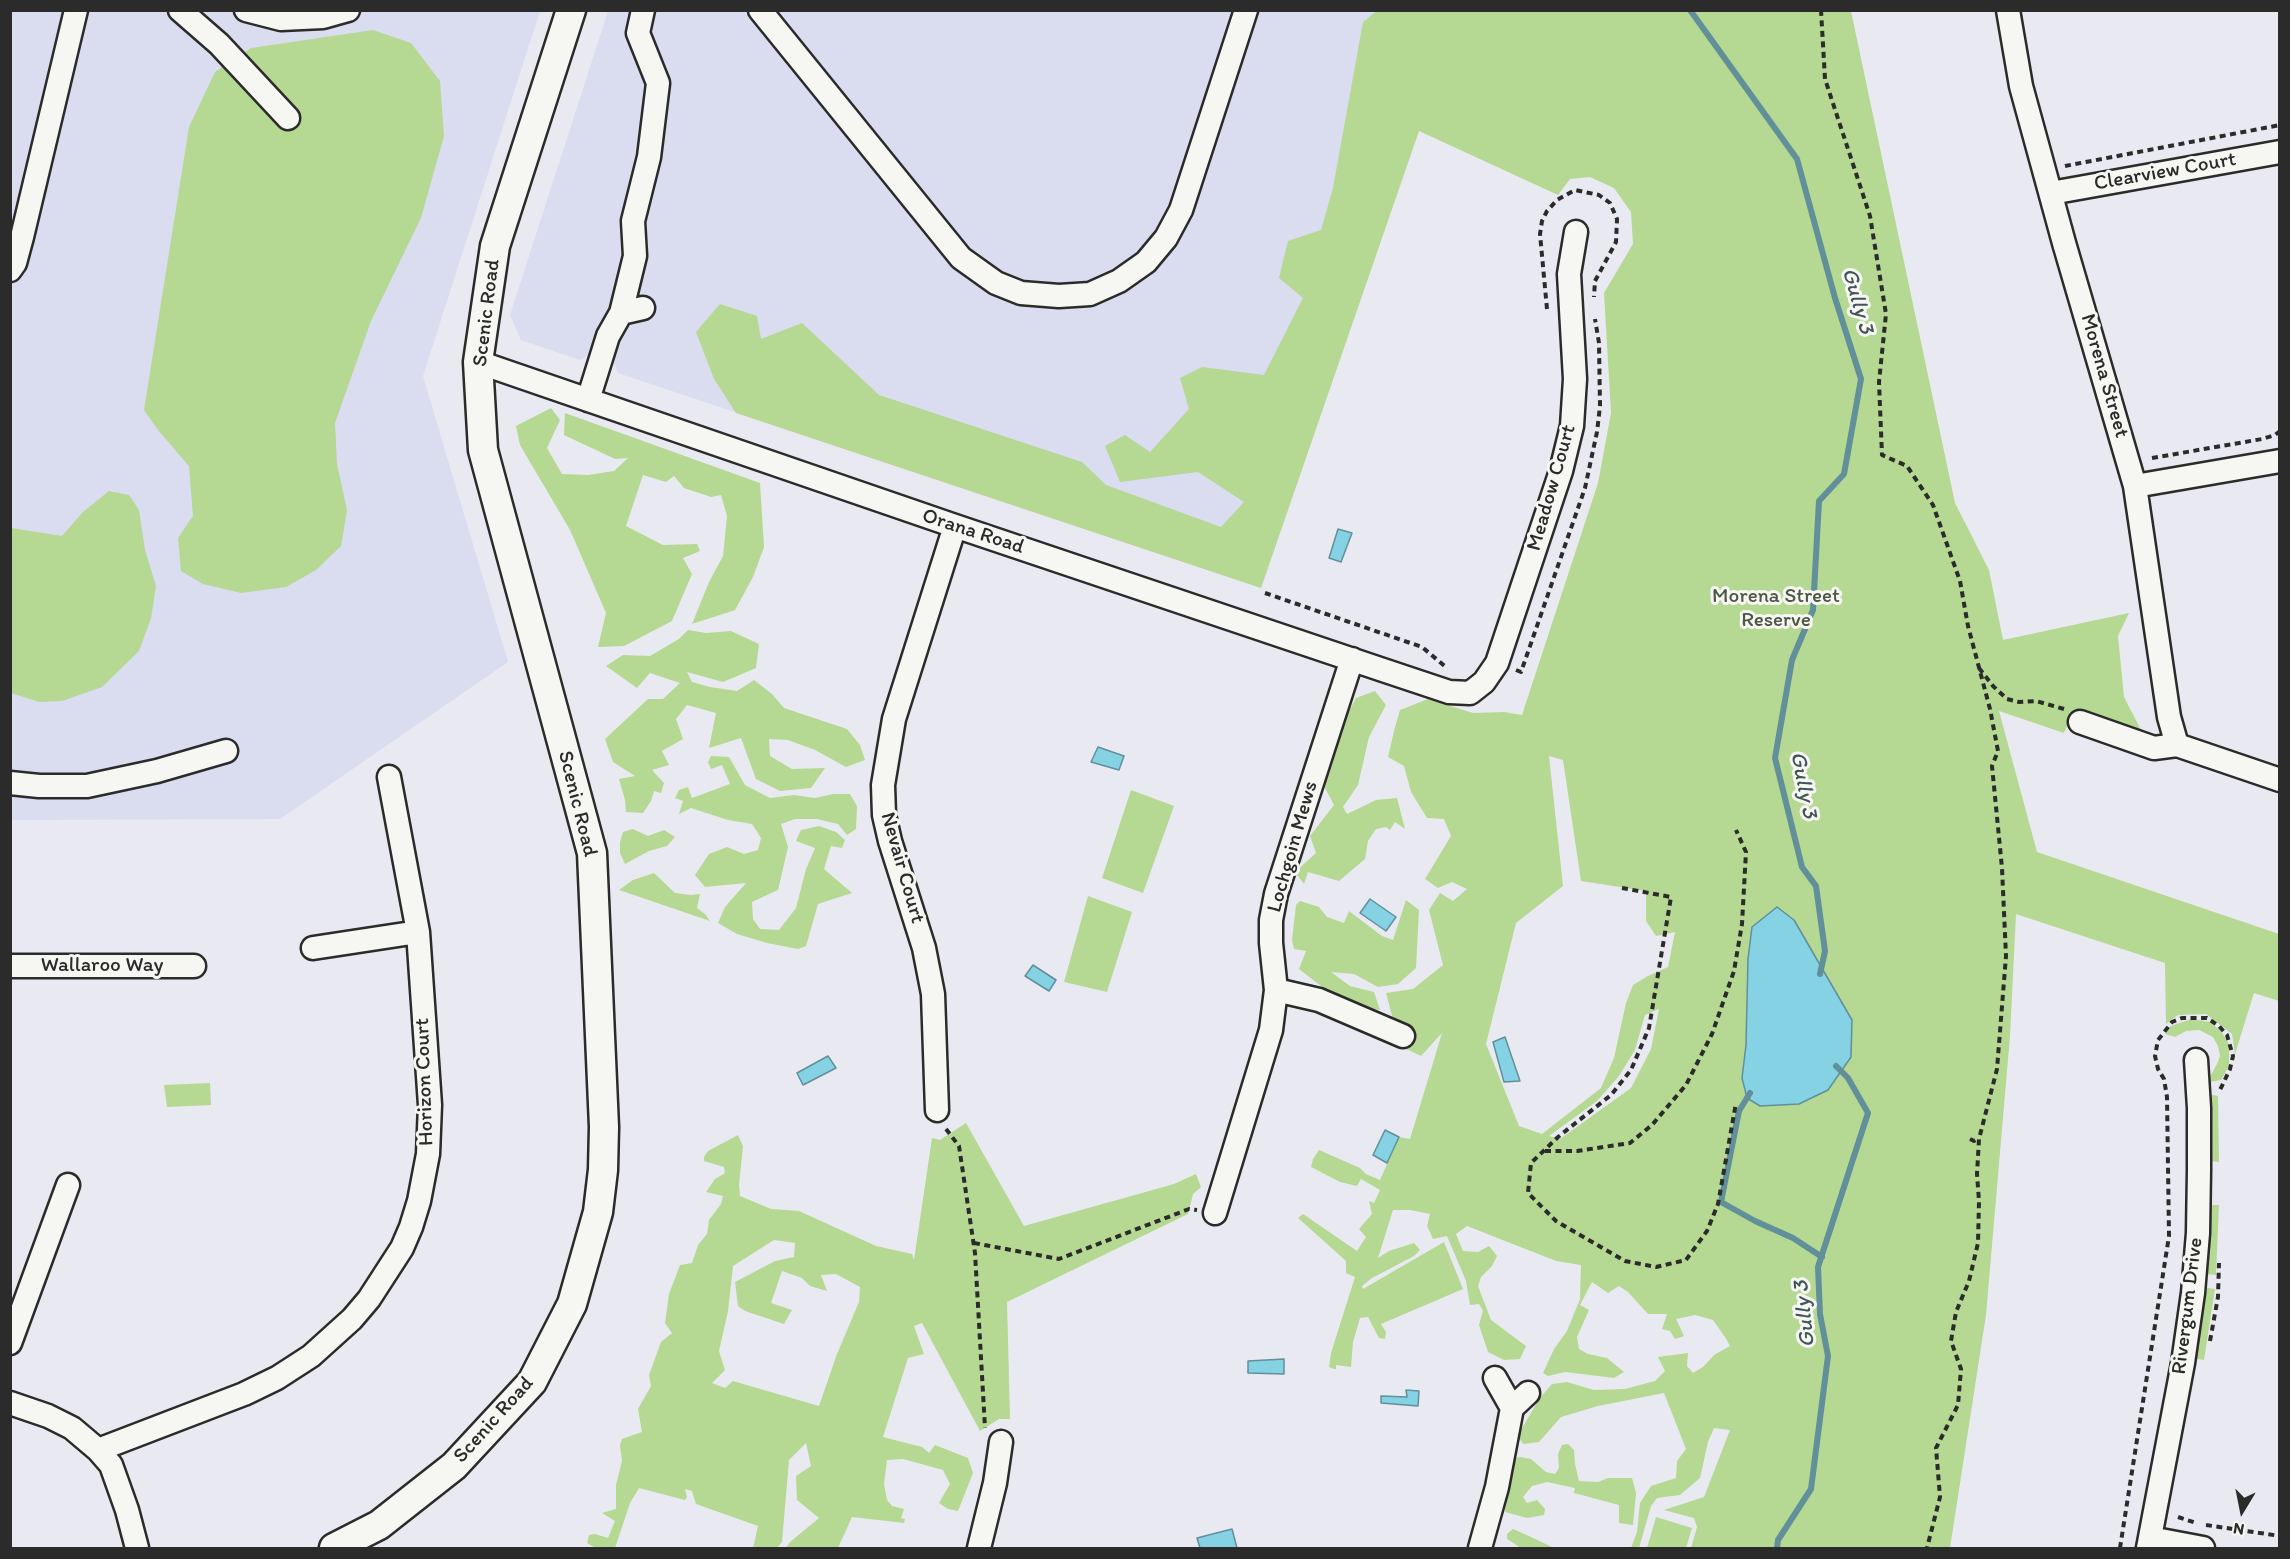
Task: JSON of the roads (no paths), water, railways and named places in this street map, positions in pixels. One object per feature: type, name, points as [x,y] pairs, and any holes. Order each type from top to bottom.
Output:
[{"type":"main road","name":"Scenic Road","points":[[334,1548],[380,1525],[454,1466],[532,1382],[572,1304],[596,1221],[603,1170],[602,1054],[592,854],[483,450],[478,362],[495,246],[571,10]]},
{"type":"street","points":[[10,270],[15,263],[22,237],[76,10]]},
{"type":"street","points":[[180,10],[219,44],[288,118]]},
{"type":"street","points":[[246,10],[281,19],[323,17],[348,10]]},
{"type":"street","points":[[588,400],[608,336],[621,313],[635,256],[633,221],[649,157],[658,83],[638,33],[643,10]]},
{"type":"street","points":[[759,10],[961,258],[996,283],[1021,293],[1059,296],[1090,294],[1119,281],[1146,262],[1166,238],[1181,210],[1245,10]]},
{"type":"street","name":"Morena Street","points":[[2008,10],[2021,86],[2135,486],[2169,717],[2177,745]]},
{"type":"street","name":"Clearview Court","points":[[2051,193],[2280,152]]},
{"type":"street","name":"Meadow Court","points":[[1470,693],[1484,682],[1497,663],[1561,471],[1573,421],[1575,379],[1569,274],[1576,232]]},
{"type":"street","points":[[621,313],[644,308]]},
{"type":"street","name":"Orana Road","points":[[478,362],[1449,692],[1470,693]]},
{"type":"street","points":[[2135,486],[2280,461]]},
{"type":"street","name":"Nevair Court","points":[[937,1110],[933,994],[924,948],[890,841],[884,815],[883,785],[894,719],[955,526]]},
{"type":"street","name":"Lochgoin Mews","points":[[1215,1213],[1269,1038],[1276,990],[1271,920],[1276,894],[1352,659]]},
{"type":"street","points":[[2080,722],[2154,748],[2177,745],[2280,780]]},
{"type":"street","points":[[10,783],[39,786],[87,786],[157,771],[226,752]]},
{"type":"street","name":"Horizon Court","points":[[98,1450],[244,1394],[311,1356],[352,1319],[389,1270],[402,1248],[417,1210],[428,1154],[430,1105],[418,932],[388,777]]},
{"type":"street","points":[[313,948],[418,932]]},
{"type":"street","name":"Wallaroo Way","points":[[10,966],[194,966]]},
{"type":"street","points":[[1276,990],[1319,1000],[1403,1036]]},
{"type":"street","name":"Rivergum Drive","points":[[2149,1543],[2183,1363],[2193,1293],[2199,1179],[2196,1060]]},
{"type":"street","points":[[10,1343],[68,1185]]},
{"type":"street","points":[[1480,1548],[1520,1400],[1495,1378]]},
{"type":"street","points":[[10,1403],[48,1416],[72,1428],[98,1450],[111,1466],[127,1510],[137,1548]]},
{"type":"street","points":[[979,1548],[995,1483],[1001,1442]]},
{"type":"street","points":[[127,1510],[148,1548]]},
{"type":"street","points":[[2149,1543],[2203,1548]]},
{"type":"water","points":[[1338,529],[1352,533],[1341,562],[1329,558]]},
{"type":"water","points":[[1098,747],[1124,756],[1119,770],[1091,762]]},
{"type":"water","points":[[1370,899],[1396,917],[1386,931],[1360,913]]},
{"type":"water","points":[[1777,907],[1794,920],[1852,1020],[1851,1057],[1828,1090],[1799,1104],[1760,1106],[1747,1098],[1742,1078],[1746,1045],[1748,959],[1752,927]]},
{"type":"water","points":[[1033,965],[1056,980],[1049,991],[1025,976]]},
{"type":"water","points":[[1505,1037],[1520,1081],[1504,1082],[1493,1042]]},
{"type":"water","points":[[828,1056],[836,1068],[803,1085],[797,1073]]},
{"type":"water","points":[[1385,1130],[1399,1137],[1387,1163],[1373,1155]]},
{"type":"water","points":[[1284,1359],[1284,1374],[1248,1373],[1248,1361]]},
{"type":"water","points":[[1406,1390],[1419,1391],[1418,1406],[1381,1403],[1381,1396],[1407,1397]]},
{"type":"water","points":[[1232,1529],[1237,1548],[1200,1548],[1197,1538]]},
{"type":"waterway","name":"Gully 3","points":[[1690,10],[1797,159],[1835,298],[1861,379],[1844,474],[1819,501],[1813,610],[1792,660],[1775,758],[1802,867],[1816,886],[1825,951],[1820,974]]},
{"type":"waterway","name":"Gully 3","points":[[1777,1548],[1778,1540],[1811,1489],[1828,1356],[1820,1314],[1818,1267],[1868,1113],[1848,1078],[1836,1066]]},
{"type":"waterway","points":[[1750,1093],[1739,1111],[1721,1202],[1793,1238],[1822,1257]]},
{"type":"park label","name":"Morena Street Reserve","points":[[1776,609]]}]
